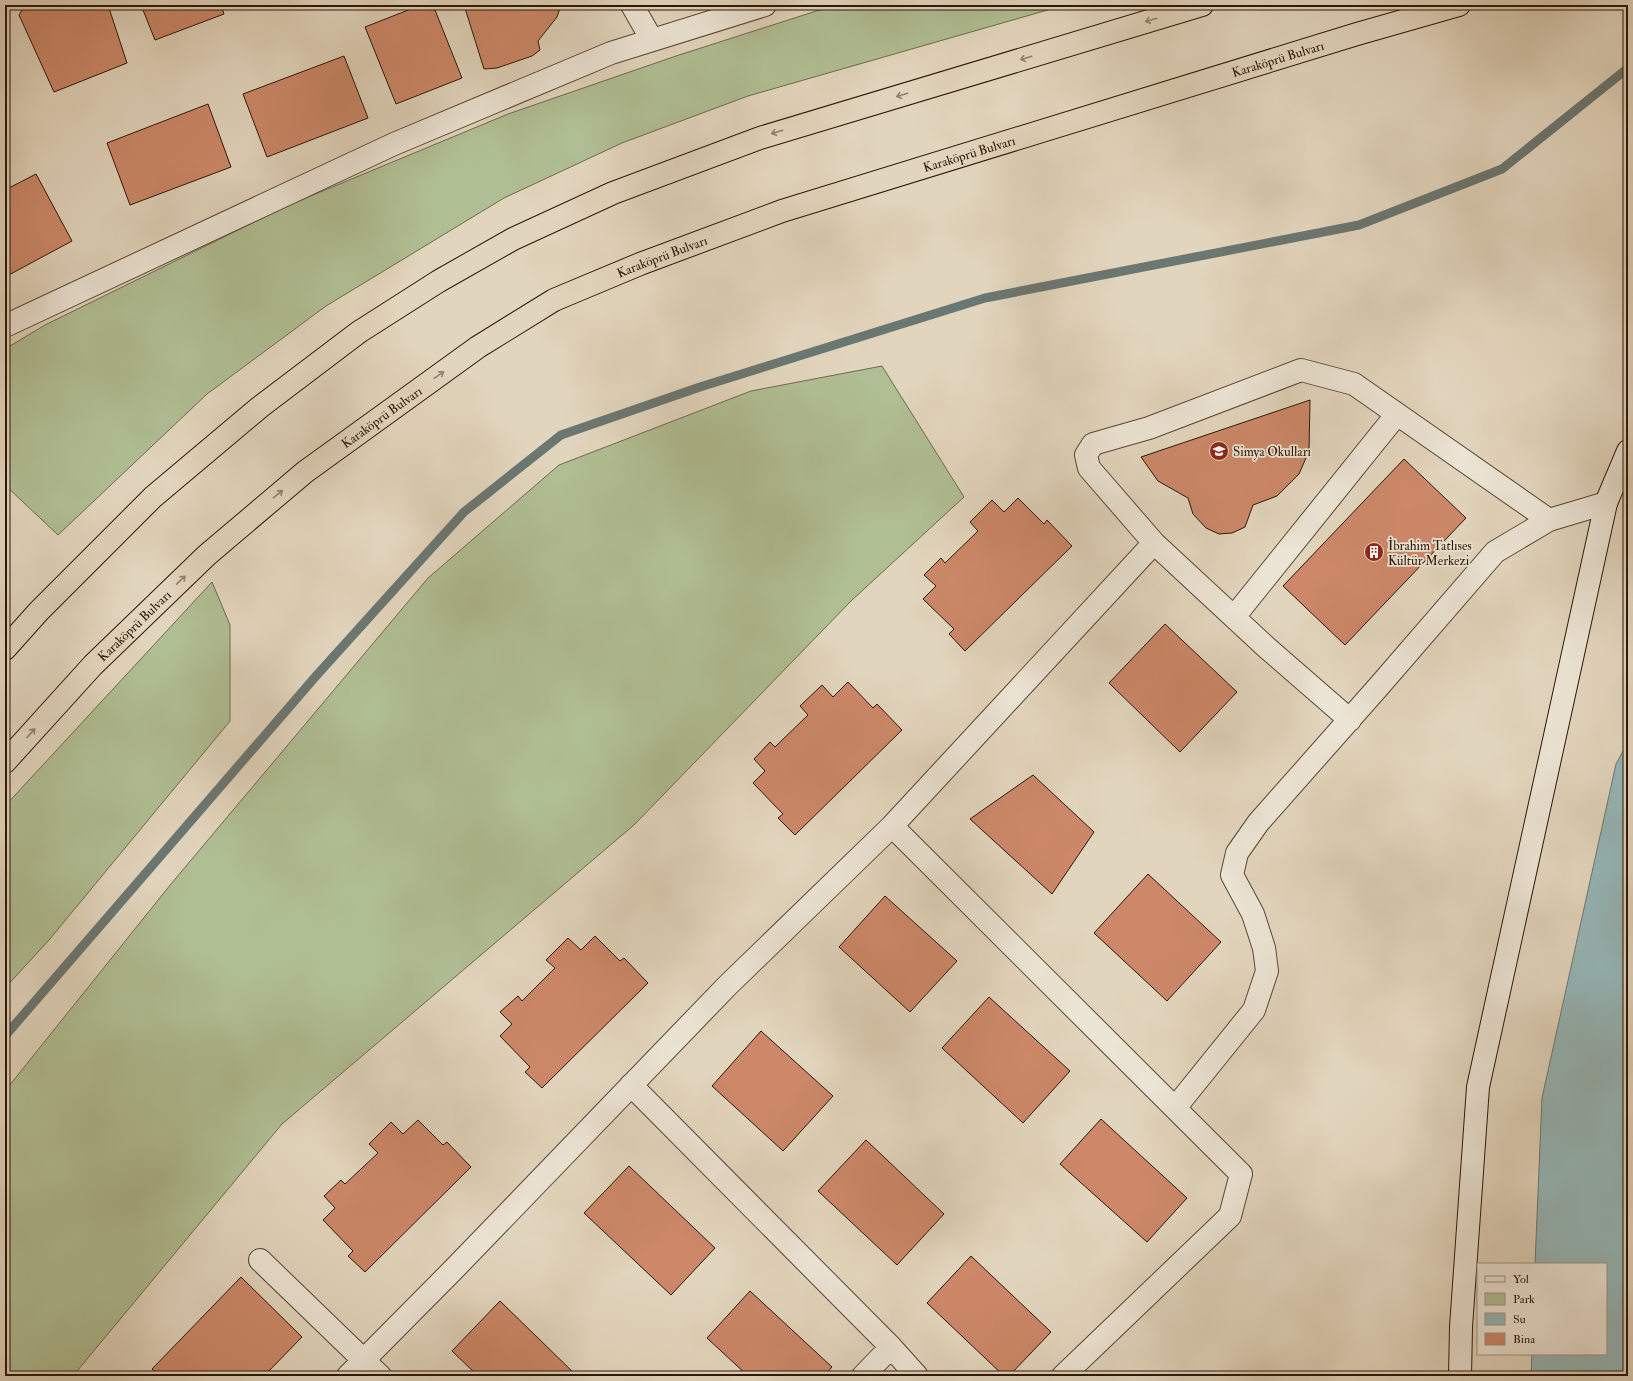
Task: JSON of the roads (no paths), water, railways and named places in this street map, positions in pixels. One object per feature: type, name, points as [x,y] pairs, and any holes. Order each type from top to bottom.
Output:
[{"type":"highway","points":[[5,649],[39,611],[153,497],[260,407],[359,332],[439,281],[513,239],[613,193],[760,138],[1202,5]]},
{"type":"highway","name":"Karaköprü Bulvarı","points":[[5,762],[93,665],[207,555],[305,472],[478,347],[554,300],[640,264],[782,211],[1357,34],[1459,5]]},
{"type":"street","points":[[632,5],[652,40]]},
{"type":"street","points":[[5,326],[394,144],[611,53],[765,5]]},
{"type":"street","points":[[1350,720],[1266,647],[1154,543],[1089,468],[1086,455],[1093,444],[1149,428],[1301,370],[1354,384],[1549,520]]},
{"type":"street","points":[[1234,617],[1397,414]]},
{"type":"street","points":[[1460,1376],[1461,1319],[1478,1087],[1606,504],[1628,451]]},
{"type":"street","points":[[1175,1108],[1254,1010],[1267,971],[1264,948],[1253,914],[1232,875],[1237,853],[1258,823],[1350,720],[1495,552],[1549,520],[1606,504]]},
{"type":"street","points":[[348,1376],[455,1268],[727,986],[892,826],[1154,543]]},
{"type":"street","points":[[892,826],[1241,1174],[1230,1216],[1063,1376]]},
{"type":"street","points":[[631,1085],[891,1347],[917,1376]]},
{"type":"street","points":[[260,1260],[380,1376]]},
{"type":"street","points":[[863,1376],[891,1347]]},
{"type":"water","points":[[1628,742],[1628,1376],[1531,1376],[1532,1355],[1607,1355],[1607,1263],[1535,1263],[1542,1098],[1616,764]]},
{"type":"waterway","points":[[5,1036],[316,676],[464,512],[561,435],[700,387],[985,298],[1359,225],[1502,169],[1628,68]]},
{"type":"place","name":"Simya Okulları","points":[[1219,451]]},
{"type":"place","name":"İbrahim Tatlıses Kültür Merkezi","points":[[1374,552]]}]
